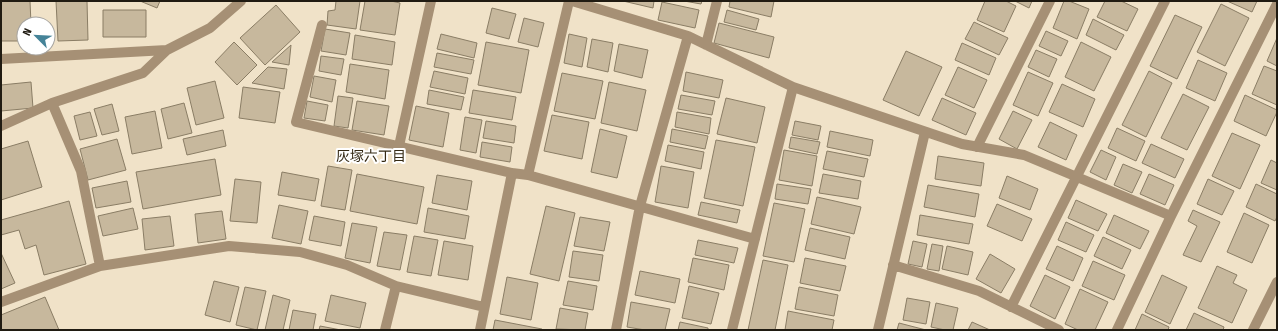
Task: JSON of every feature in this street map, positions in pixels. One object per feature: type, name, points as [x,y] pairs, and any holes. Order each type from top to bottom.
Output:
[{"type":"street","points":[[1,126],[52,103],[143,73],[168,50],[210,28],[240,1]]},
{"type":"street","points":[[399,146],[431,1]]},
{"type":"street","points":[[528,175],[570,1],[597,5],[688,36],[793,87],[925,132],[962,144],[1024,155],[1171,216]]},
{"type":"street","points":[[706,46],[717,1]]},
{"type":"street","points":[[977,147],[1050,1]]},
{"type":"street","points":[[1011,307],[1165,1]]},
{"type":"street","points":[[1117,330],[1171,216],[1277,4]]},
{"type":"street","points":[[322,25],[296,122],[512,173],[528,175],[755,239]]},
{"type":"street","points":[[616,330],[640,206],[688,36]]},
{"type":"street","points":[[1,59],[168,50]]},
{"type":"street","points":[[732,330],[793,87]]},
{"type":"street","points":[[52,103],[81,171],[100,266]]},
{"type":"street","points":[[878,330],[925,132]]},
{"type":"street","points":[[480,330],[512,173]]},
{"type":"street","points":[[1,302],[100,266],[229,246],[300,252],[347,265],[396,286],[484,307]]},
{"type":"street","points":[[893,265],[979,291],[1059,330]]},
{"type":"street","points":[[1253,330],[1277,282]]},
{"type":"street","points":[[385,330],[396,286]]},
{"type":"building","points":[[1,1],[30,1],[31,16],[16,16],[16,41],[1,41]]},
{"type":"building","points":[[56,1],[87,1],[88,40],[58,41]]},
{"type":"building","points":[[140,1],[160,1],[157,8]]},
{"type":"building","points":[[336,1],[360,1],[356,29],[327,25],[328,11],[335,10]]},
{"type":"building","points":[[365,1],[391,1],[400,3],[395,35],[360,30]]},
{"type":"building","points":[[623,1],[654,1],[653,8]]},
{"type":"building","points":[[684,1],[702,1],[701,4]]},
{"type":"building","points":[[730,1],[774,1],[771,17],[729,7]]},
{"type":"building","points":[[985,1],[1006,1],[1016,6],[1004,32],[977,20]]},
{"type":"building","points":[[1015,1],[1032,1],[1029,8]]},
{"type":"building","points":[[1064,1],[1069,1],[1089,9],[1077,39],[1053,28]]},
{"type":"building","points":[[1105,1],[1121,1],[1138,9],[1127,31],[1097,17]]},
{"type":"building","points":[[1227,1],[1257,1],[1252,12]]},
{"type":"building","points":[[662,2],[699,10],[695,28],[658,20]]},
{"type":"building","points":[[1221,4],[1249,18],[1225,66],[1197,52]]},
{"type":"building","points":[[276,5],[300,32],[265,65],[240,38]]},
{"type":"building","points":[[492,8],[516,14],[509,39],[486,33]]},
{"type":"building","points":[[103,10],[146,10],[146,37],[103,37]]},
{"type":"building","points":[[727,10],[759,19],[756,30],[724,22]]},
{"type":"building","points":[[1175,15],[1202,27],[1177,79],[1150,66]]},
{"type":"building","points":[[524,18],[544,23],[538,47],[518,42]]},
{"type":"building","points":[[1093,19],[1124,35],[1116,50],[1086,35]]},
{"type":"building","points":[[974,22],[1008,38],[999,55],[965,39]]},
{"type":"building","points":[[719,23],[774,37],[769,58],[714,43]]},
{"type":"building","points":[[325,29],[350,33],[346,55],[321,51]]},
{"type":"building","points":[[1046,31],[1068,41],[1061,56],[1039,46]]},
{"type":"building","points":[[441,34],[477,43],[474,58],[437,49]]},
{"type":"building","points":[[569,34],[587,38],[582,67],[564,63]]},
{"type":"building","points":[[355,35],[395,42],[392,65],[352,59]]},
{"type":"building","points":[[1277,38],[1277,66],[1267,61]]},
{"type":"building","points":[[592,39],[613,43],[608,72],[587,67]]},
{"type":"building","points":[[234,42],[257,65],[237,85],[215,62]]},
{"type":"building","points":[[486,42],[529,50],[521,93],[478,85]]},
{"type":"building","points":[[1081,42],[1111,57],[1094,91],[1065,77]]},
{"type":"building","points":[[962,43],[996,58],[989,75],[955,60]]},
{"type":"building","points":[[619,44],[648,50],[642,78],[614,71]]},
{"type":"building","points":[[291,45],[289,65],[272,62]]},
{"type":"building","points":[[1036,50],[1057,59],[1049,77],[1028,67]]},
{"type":"building","points":[[906,51],[942,67],[919,116],[883,100]]},
{"type":"building","points":[[437,53],[474,60],[471,74],[434,67]]},
{"type":"building","points":[[321,56],[344,59],[341,75],[319,71]]},
{"type":"building","points":[[1198,60],[1227,73],[1215,101],[1186,88]]},
{"type":"building","points":[[350,64],[389,70],[385,99],[346,92]]},
{"type":"building","points":[[1264,66],[1277,71],[1277,105],[1252,94]]},
{"type":"building","points":[[268,67],[287,69],[284,89],[252,83]]},
{"type":"building","points":[[958,67],[987,80],[974,108],[945,95]]},
{"type":"building","points":[[434,71],[468,78],[465,94],[430,87]]},
{"type":"building","points":[[1149,71],[1172,83],[1146,137],[1122,125]]},
{"type":"building","points":[[686,72],[723,80],[719,98],[683,91]]},
{"type":"building","points":[[1028,72],[1053,83],[1038,116],[1013,105]]},
{"type":"building","points":[[562,73],[603,81],[595,119],[554,111]]},
{"type":"building","points":[[314,76],[336,80],[332,102],[310,97]]},
{"type":"building","points":[[215,81],[224,118],[196,125],[187,88]]},
{"type":"building","points":[[31,82],[33,108],[1,111],[1,85]]},
{"type":"building","points":[[609,82],[646,90],[637,131],[601,123]]},
{"type":"building","points":[[1062,84],[1095,99],[1083,127],[1049,112]]},
{"type":"building","points":[[243,87],[280,92],[275,123],[239,118]]},
{"type":"building","points":[[429,90],[464,97],[461,110],[427,104]]},
{"type":"building","points":[[473,90],[516,97],[512,120],[469,113]]},
{"type":"building","points":[[1183,94],[1209,107],[1187,150],[1161,138]]},
{"type":"building","points":[[681,95],[715,101],[712,115],[678,109]]},
{"type":"building","points":[[1245,95],[1277,110],[1266,136],[1234,121]]},
{"type":"building","points":[[338,96],[353,98],[348,128],[334,126]]},
{"type":"building","points":[[726,98],[765,107],[757,143],[717,134]]},
{"type":"building","points":[[942,98],[976,113],[966,135],[932,120]]},
{"type":"building","points":[[307,101],[328,105],[325,121],[304,118]]},
{"type":"building","points":[[357,101],[389,106],[384,135],[352,130]]},
{"type":"building","points":[[184,103],[192,133],[168,139],[161,109]]},
{"type":"building","points":[[112,104],[119,131],[102,135],[94,109]]},
{"type":"building","points":[[416,106],[449,113],[443,147],[409,140]]},
{"type":"building","points":[[155,111],[162,148],[132,154],[125,117]]},
{"type":"building","points":[[1013,111],[1032,120],[1017,149],[999,139]]},
{"type":"building","points":[[90,112],[97,136],[80,140],[74,116]]},
{"type":"building","points":[[677,112],[711,118],[709,134],[675,127]]},
{"type":"building","points":[[552,115],[589,122],[582,159],[544,151]]},
{"type":"building","points":[[465,117],[482,120],[476,153],[460,150]]},
{"type":"building","points":[[486,121],[516,126],[514,143],[483,138]]},
{"type":"building","points":[[795,121],[821,126],[818,140],[792,135]]},
{"type":"building","points":[[1050,122],[1077,135],[1066,160],[1038,147]]},
{"type":"building","points":[[1117,128],[1145,141],[1136,161],[1108,148]]},
{"type":"building","points":[[600,129],[627,136],[617,178],[591,172]]},
{"type":"building","points":[[672,129],[708,136],[705,149],[670,142]]},
{"type":"building","points":[[223,130],[226,146],[187,155],[183,139]]},
{"type":"building","points":[[830,131],[873,140],[870,156],[827,147]]},
{"type":"building","points":[[1232,133],[1260,145],[1240,189],[1212,176]]},
{"type":"building","points":[[791,137],[820,142],[817,154],[789,148]]},
{"type":"building","points":[[117,139],[126,170],[88,180],[80,149]]},
{"type":"building","points":[[716,140],[755,147],[743,206],[704,198]]},
{"type":"building","points":[[28,141],[42,187],[1,200],[1,149]]},
{"type":"building","points":[[482,142],[512,147],[510,162],[480,157]]},
{"type":"building","points":[[1151,144],[1184,159],[1175,178],[1142,163]]},
{"type":"building","points":[[668,145],[704,152],[701,169],[665,161]]},
{"type":"building","points":[[784,150],[817,156],[812,186],[779,180]]},
{"type":"building","points":[[1101,150],[1116,157],[1106,180],[1090,172]]},
{"type":"building","points":[[827,151],[868,159],[864,177],[823,169]]},
{"type":"building","points":[[938,156],[984,163],[981,186],[935,179]]},
{"type":"building","points":[[215,159],[221,195],[143,209],[136,172]]},
{"type":"building","points":[[1271,160],[1277,163],[1277,190],[1261,183]]},
{"type":"building","points":[[1123,164],[1142,172],[1132,193],[1114,185]]},
{"type":"building","points":[[328,166],[352,170],[345,210],[321,206]]},
{"type":"building","points":[[661,166],[694,172],[688,208],[655,202]]},
{"type":"building","points":[[282,172],[319,179],[315,201],[278,195]]},
{"type":"building","points":[[357,174],[424,187],[417,224],[350,211]]},
{"type":"building","points":[[823,174],[861,181],[858,199],[819,193]]},
{"type":"building","points":[[1149,174],[1174,185],[1165,205],[1140,194]]},
{"type":"building","points":[[437,175],[472,181],[467,210],[432,203]]},
{"type":"building","points":[[1007,176],[1038,189],[1030,210],[999,198]]},
{"type":"building","points":[[235,179],[261,182],[257,223],[230,221]]},
{"type":"building","points":[[1208,179],[1234,191],[1222,215],[1197,204]]},
{"type":"building","points":[[127,181],[131,202],[96,208],[92,188]]},
{"type":"building","points":[[777,184],[811,189],[808,204],[775,199]]},
{"type":"building","points":[[1256,184],[1277,194],[1277,217],[1275,221],[1246,207]]},
{"type":"building","points":[[928,185],[979,194],[975,217],[924,207]]},
{"type":"building","points":[[817,197],[861,207],[854,234],[811,224]]},
{"type":"building","points":[[1076,200],[1107,214],[1098,231],[1068,218]]},
{"type":"building","points":[[69,201],[86,264],[44,275],[36,245],[25,249],[19,230],[1,235],[1,220]]},
{"type":"building","points":[[701,202],[740,210],[737,223],[698,215]]},
{"type":"building","points":[[774,203],[805,209],[794,262],[763,256]]},
{"type":"building","points":[[997,204],[1032,219],[1022,241],[987,226]]},
{"type":"building","points":[[279,205],[308,211],[301,244],[272,238]]},
{"type":"building","points":[[546,206],[575,213],[559,281],[530,274]]},
{"type":"building","points":[[133,208],[138,229],[103,236],[98,216]]},
{"type":"building","points":[[428,208],[469,216],[465,239],[424,232]]},
{"type":"building","points":[[1193,210],[1220,222],[1201,262],[1183,255],[1197,226],[1188,221]]},
{"type":"building","points":[[222,211],[226,239],[198,243],[195,214]]},
{"type":"building","points":[[1244,213],[1269,225],[1252,263],[1227,252]]},
{"type":"building","points":[[920,215],[973,224],[969,244],[917,235]]},
{"type":"building","points":[[1114,215],[1149,231],[1140,249],[1106,233]]},
{"type":"building","points":[[170,216],[174,246],[145,250],[142,219]]},
{"type":"building","points":[[314,216],[345,222],[341,246],[309,240]]},
{"type":"building","points":[[580,217],[610,222],[604,251],[574,246]]},
{"type":"building","points":[[1066,222],[1094,235],[1086,252],[1058,240]]},
{"type":"building","points":[[352,223],[377,227],[370,263],[345,258]]},
{"type":"building","points":[[810,228],[850,237],[845,259],[805,250]]},
{"type":"building","points":[[384,232],[407,235],[400,270],[377,266]]},
{"type":"building","points":[[414,236],[438,240],[431,276],[407,272]]},
{"type":"building","points":[[1103,237],[1131,250],[1122,269],[1094,256]]},
{"type":"building","points":[[698,240],[738,248],[734,263],[695,255]]},
{"type":"building","points":[[444,241],[473,246],[468,280],[438,275]]},
{"type":"building","points":[[913,241],[927,244],[922,267],[908,264]]},
{"type":"building","points":[[932,244],[943,246],[939,271],[927,269]]},
{"type":"building","points":[[947,246],[973,252],[968,275],[942,269]]},
{"type":"building","points":[[1057,246],[1083,258],[1073,281],[1046,269]]},
{"type":"building","points":[[573,251],[603,255],[599,281],[569,277]]},
{"type":"building","points":[[1,253],[15,283],[1,289]]},
{"type":"building","points":[[990,254],[1015,269],[1001,293],[976,279]]},
{"type":"building","points":[[693,258],[729,265],[724,290],[688,282]]},
{"type":"building","points":[[805,258],[846,266],[840,291],[800,283]]},
{"type":"building","points":[[763,260],[788,265],[775,330],[748,330]]},
{"type":"building","points":[[1093,261],[1125,275],[1114,300],[1082,286]]},
{"type":"building","points":[[1217,266],[1237,275],[1233,283],[1247,290],[1232,323],[1198,308]]},
{"type":"building","points":[[640,271],[680,279],[675,303],[635,295]]},
{"type":"building","points":[[1045,275],[1070,287],[1055,319],[1030,306]]},
{"type":"building","points":[[1162,275],[1187,287],[1170,324],[1145,312]]},
{"type":"building","points":[[507,277],[538,283],[531,320],[500,314]]},
{"type":"building","points":[[214,281],[239,287],[230,322],[205,315]]},
{"type":"building","points":[[568,281],[597,286],[593,310],[563,305]]},
{"type":"building","points":[[689,286],[719,293],[711,324],[682,318]]},
{"type":"building","points":[[245,287],[266,291],[257,330],[236,325]]},
{"type":"building","points":[[799,287],[838,295],[834,316],[795,309]]},
{"type":"building","points":[[1080,289],[1108,302],[1095,330],[1078,330],[1065,324]]},
{"type":"building","points":[[273,295],[290,300],[283,330],[265,330]]},
{"type":"building","points":[[331,295],[366,303],[360,328],[325,321]]},
{"type":"building","points":[[45,297],[59,330],[1,330],[1,315]]},
{"type":"building","points":[[907,298],[930,302],[926,324],[903,320]]},
{"type":"building","points":[[631,302],[670,309],[665,330],[645,330],[627,327]]},
{"type":"building","points":[[936,303],[958,308],[953,330],[931,327]]},
{"type":"building","points":[[560,308],[588,313],[585,330],[556,329]]},
{"type":"building","points":[[293,310],[316,314],[313,330],[289,330]]},
{"type":"building","points":[[788,311],[834,320],[832,330],[785,330]]},
{"type":"building","points":[[1194,313],[1224,327],[1223,330],[1186,330]]},
{"type":"building","points":[[1142,314],[1169,327],[1168,330],[1135,330]]},
{"type":"building","points":[[495,320],[542,329],[542,330],[493,330]]},
{"type":"building","points":[[680,322],[708,328],[708,330],[678,330]]},
{"type":"building","points":[[972,322],[990,330],[968,330]]},
{"type":"building","points":[[899,323],[926,330],[897,330]]},
{"type":"building","points":[[320,326],[341,330],[319,330]]},
{"type":"district","name":"灰塚六丁目","points":[[371,156]]}]
